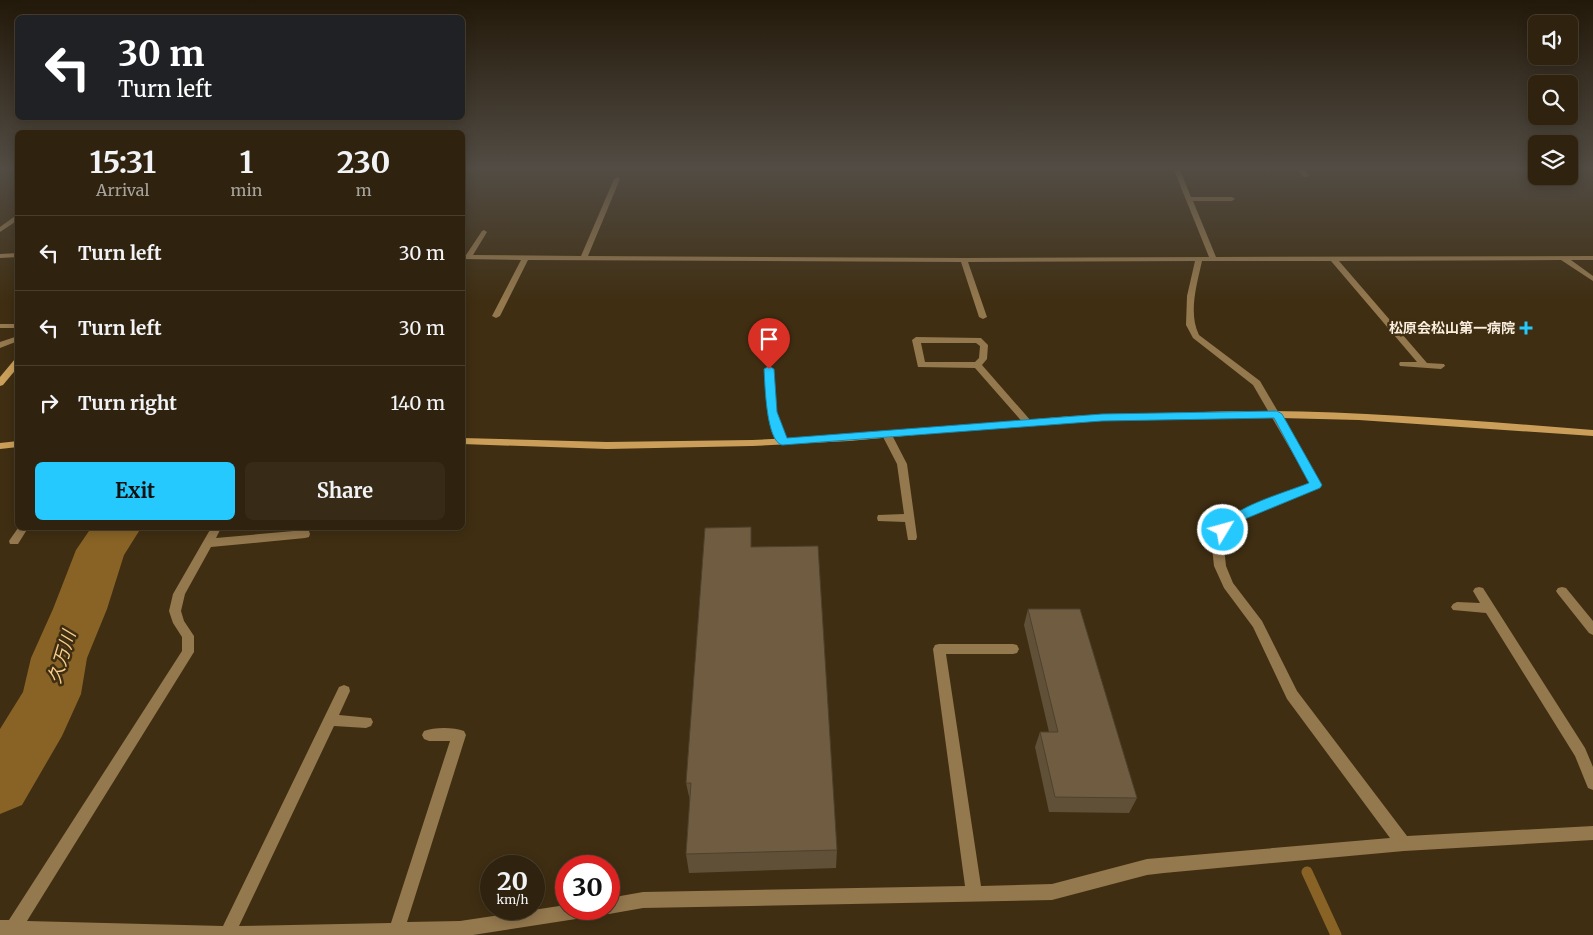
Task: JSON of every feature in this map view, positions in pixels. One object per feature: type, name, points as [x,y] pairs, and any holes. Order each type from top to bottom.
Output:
[{"type":"street","points":[[584,257],[602,214]]},
{"type":"street","points":[[1194,214],[1213,258]]},
{"type":"street","points":[[0,230],[15,218]]},
{"type":"street","points":[[465,257],[484,232]]},
{"type":"street","points":[[0,256],[15,255]]},
{"type":"street","points":[[465,257],[964,260],[1593,258]]},
{"type":"street","points":[[496,316],[526,257]]},
{"type":"street","points":[[1332,258],[1424,365]]},
{"type":"street","points":[[1563,258],[1593,279]]},
{"type":"street","points":[[1199,259],[1192,296],[1190,325],[1196,336],[1257,383],[1277,414],[1316,485],[1236,518],[1223,530],[1218,547],[1220,566],[1228,585],[1258,624],[1292,695],[1404,844]]},
{"type":"street","points":[[964,260],[983,316]]},
{"type":"street","points":[[0,326],[15,326]]},
{"type":"street","points":[[0,345],[15,339]]},
{"type":"street","points":[[976,365],[983,359],[984,345],[978,340],[916,340],[920,364],[976,365],[1028,423]]},
{"type":"street","points":[[1403,364],[1441,366]]},
{"type":"street","points":[[0,383],[15,366]]},
{"type":"street","points":[[769,369],[772,412],[782,442]]},
{"type":"street","points":[[465,442],[545,446],[634,446],[782,442],[1102,418],[1277,414],[1421,420],[1593,433]]},
{"type":"street","points":[[887,435],[902,464],[912,538]]},
{"type":"street","points":[[0,446],[15,444]]},
{"type":"street","points":[[882,518],[910,518]]},
{"type":"street","points":[[14,541],[22,530]]},
{"type":"street","points":[[6,928],[188,652],[188,636],[178,624],[175,611],[179,594],[215,530]]},
{"type":"street","points":[[208,543],[305,534]]},
{"type":"street","points":[[1479,591],[1580,752],[1593,784]]},
{"type":"street","points":[[1562,591],[1593,630]]},
{"type":"street","points":[[1458,607],[1490,608]]},
{"type":"street","points":[[974,893],[940,649],[1013,649]]},
{"type":"street","points":[[227,934],[344,691]]},
{"type":"street","points":[[330,720],[366,722]]},
{"type":"street","points":[[396,931],[459,735],[429,735]]},
{"type":"street","points":[[620,904],[653,900],[1052,892],[1148,866],[1404,844],[1593,833]]},
{"type":"street","points":[[6,928],[227,934],[316,934],[460,929],[555,914]]},
{"type":"building","points":[[751,527],[751,547],[818,546],[837,850],[686,854],[691,783],[686,783],[705,528]]},
{"type":"building","points":[[1028,609],[1080,609],[1137,798],[1055,797],[1040,732],[1058,732]]},
{"type":"waterway","name":"久万川","points":[[0,784],[41,717],[52,694],[59,658],[80,609],[101,550],[116,530]]},
{"type":"waterway","points":[[1307,872],[1336,935]]},
{"type":"place","name":"松原会松山第一病院","points":[[1526,328]]},
{"type":"route","points":[[769,369],[772,412],[782,442],[1102,418],[1277,414],[1316,485],[1236,518],[1223,530]]}]
